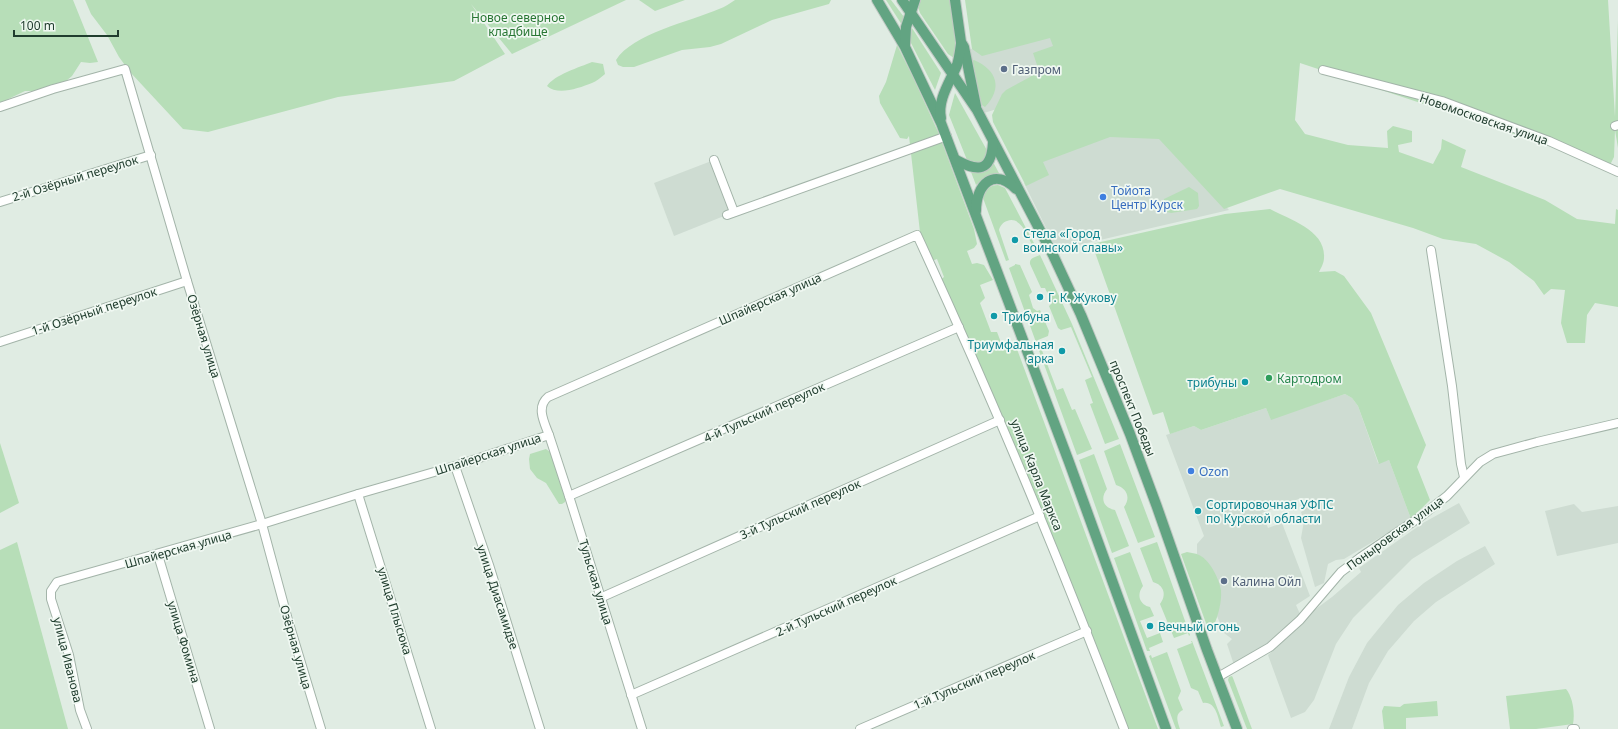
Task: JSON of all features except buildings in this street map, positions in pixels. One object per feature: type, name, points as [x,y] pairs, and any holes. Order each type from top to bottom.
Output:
[{"type":"main road","points":[[878,0],[905,47],[941,123],[956,160],[1069,462],[1166,729]]},
{"type":"main road","points":[[902,0],[976,110]]},
{"type":"main road","points":[[905,47],[905,36],[915,0]]},
{"type":"main road","points":[[941,123],[940,108],[956,66],[961,42],[955,0]]},
{"type":"main road","points":[[961,42],[964,47],[969,68],[976,110]]},
{"type":"main road","name":"проспект Победы","points":[[976,110],[1053,255],[1081,315],[1127,427],[1237,729]]},
{"type":"main road","points":[[956,160],[975,168],[985,166],[990,160],[993,143]]},
{"type":"main road","points":[[976,214],[976,204],[980,189],[984,183],[990,180],[1004,180],[1021,193]]},
{"type":"street","name":"Озёрная улица","points":[[0,107],[53,89],[125,69],[187,281],[262,524],[320,729]]},
{"type":"street","name":"Новомосковская улица","points":[[1323,70],[1442,101],[1549,141],[1618,172]]},
{"type":"street","points":[[714,160],[731,214],[946,136]]},
{"type":"street","name":"2-й Озёрный переулок","points":[[0,202],[150,155]]},
{"type":"street","name":"улица Карла Маркса","points":[[917,235],[1000,420],[1087,631],[1124,729]]},
{"type":"street","name":"Шпайерская улица","points":[[50,591],[57,582],[158,555],[262,524],[455,466],[549,435],[541,412],[541,406],[544,400],[548,397],[917,235]]},
{"type":"street","points":[[1431,250],[1452,386],[1461,464],[1464,477]]},
{"type":"street","name":"1-й Озёрный переулок","points":[[0,342],[187,281]]},
{"type":"street","name":"4-й Тульский переулок","points":[[569,496],[959,327]]},
{"type":"street","name":"3-й Тульский переулок","points":[[600,598],[1000,420]]},
{"type":"street","name":"Поныровская улица","points":[[1218,677],[1270,647],[1295,624],[1341,572],[1447,496],[1480,462],[1493,454],[1618,423]]},
{"type":"street","name":"Тульская улица","points":[[549,435],[642,729]]},
{"type":"street","name":"улица Диасамидзе","points":[[455,466],[489,565],[540,729]]},
{"type":"street","name":"улица Плысюка","points":[[358,494],[431,729]]},
{"type":"street","name":"2-й Тульский переулок","points":[[631,695],[1040,516]]},
{"type":"street","name":"улица Фомина","points":[[158,555],[210,729]]},
{"type":"street","name":"улица Иванова","points":[[50,591],[69,655],[80,710],[87,729]]},
{"type":"street","name":"1-й Тульский переулок","points":[[860,729],[1087,631]]},
{"type":"shaded area","points":[[1051,28],[1068,87],[984,113],[967,50]]},
{"type":"shaded area","points":[[1108,134],[1160,136],[1229,210],[1057,250],[1024,183],[1044,173],[1039,161]]},
{"type":"shaded area","points":[[714,160],[734,212],[674,236],[654,183]]},
{"type":"shaded area","points":[[1345,394],[1352,398],[1358,406],[1378,463],[1389,460],[1411,519],[1344,559],[1336,560],[1328,564],[1324,583],[1315,587],[1301,538],[1304,521],[1301,512],[1303,511],[1302,508],[1309,498],[1301,498],[1262,513],[1268,528],[1282,523],[1310,596],[1296,605],[1300,614],[1282,633],[1234,665],[1227,644],[1232,639],[1224,633],[1217,616],[1220,603],[1202,557],[1197,554],[1197,544],[1204,536],[1166,435],[1194,426],[1201,430],[1266,408],[1271,419]]},
{"type":"shaded area","points":[[1459,503],[1470,523],[1412,559],[1353,618],[1336,644],[1314,700],[1305,712],[1291,718],[1268,655],[1297,629],[1309,614],[1332,597],[1361,572],[1359,568],[1423,523]]},
{"type":"shaded area","points":[[1574,504],[1582,512],[1618,506],[1618,543],[1557,556],[1545,511]]},
{"type":"shaded area","points":[[1485,546],[1495,564],[1436,602],[1414,621],[1388,651],[1369,683],[1352,729],[1329,729],[1349,677],[1367,643],[1398,605],[1424,583],[1457,561]]},
{"type":"green space","points":[[0,0],[73,0],[98,62],[81,62],[72,76],[60,86],[37,91],[25,91],[0,103]]},
{"type":"green space","name":"Новое северное кладбище","points":[[85,0],[626,0],[512,54],[471,4],[505,54],[454,81],[338,97],[208,132],[183,129],[130,72],[119,57],[107,35],[91,14]]},
{"type":"green space","points":[[639,0],[685,0],[655,11]]},
{"type":"green space","points":[[735,0],[831,0],[829,4],[772,20],[721,44],[710,47],[682,50],[634,67],[623,67],[618,65],[616,60],[624,51],[635,43],[663,29],[721,8]]},
{"type":"green space","points":[[886,0],[891,0],[904,17],[902,25]]},
{"type":"green space","points":[[921,0],[951,0],[956,50],[954,58],[948,54],[920,13],[918,7]]},
{"type":"green space","points":[[965,0],[1608,0],[1615,117],[1618,20],[1618,148],[1615,130],[1614,157],[1611,163],[1604,164],[1300,63],[1295,120],[1305,134],[1348,145],[1388,148],[1387,131],[1393,126],[1412,131],[1412,142],[1398,145],[1399,152],[1433,164],[1441,149],[1442,139],[1466,150],[1461,167],[1545,200],[1577,219],[1615,224],[1616,209],[1618,210],[1618,307],[1595,303],[1587,315],[1585,343],[1567,343],[1561,323],[1565,290],[1551,289],[1544,295],[1534,281],[1509,262],[1476,244],[1443,239],[1413,228],[1280,189],[1224,209],[1159,139],[1110,137],[1043,162],[1049,175],[1026,186],[993,122],[992,115],[1002,94],[1006,90],[1034,74],[1037,65],[1033,53],[1053,46],[1050,38],[982,56],[972,49]]},
{"type":"green space","points":[[912,28],[941,73],[935,90],[911,43],[910,38]]},
{"type":"green space","points":[[897,45],[939,134],[974,229],[977,244],[974,248],[967,251],[972,264],[977,263],[984,265],[993,280],[980,285],[985,298],[980,303],[991,332],[997,332],[1002,345],[1014,341],[1158,729],[1127,729],[940,280],[944,277],[937,259],[932,261],[920,232],[909,136],[907,139],[900,138],[880,103],[879,96],[886,82]]},
{"type":"green space","points":[[974,60],[988,69],[995,80],[994,93],[991,100],[985,107],[982,105],[972,61]]},
{"type":"green space","points":[[592,62],[603,64],[605,74],[594,82],[575,89],[563,91],[552,89],[547,86],[555,78]]},
{"type":"green space","points":[[955,93],[989,154],[986,159],[979,163],[967,160],[949,115]]},
{"type":"green space","points":[[993,162],[1000,175],[986,177],[976,185],[971,172],[984,172]]},
{"type":"green space","points":[[998,185],[1005,188],[1037,249],[1034,249],[1021,225],[1012,220],[1006,222],[1002,224],[999,230],[1009,260],[1006,261],[983,198],[988,188]]},
{"type":"green space","points":[[1189,187],[1198,193],[1199,206],[1197,209],[1171,213],[1167,212],[1163,206],[1164,199]]},
{"type":"green space","name":"Картодром","points":[[1270,209],[1305,227],[1313,233],[1323,248],[1324,260],[1319,272],[1335,271],[1344,276],[1371,313],[1426,445],[1417,467],[1430,500],[1411,519],[1389,460],[1379,464],[1358,406],[1352,398],[1345,394],[1271,420],[1266,408],[1201,430],[1194,426],[1170,434],[1163,412],[1153,415],[1092,244],[1225,214]]},
{"type":"green space","points":[[1040,255],[1072,324],[1119,439],[1105,444],[1090,404],[1093,403],[1085,380],[1092,377],[1071,327],[1061,330],[1058,328],[1049,306],[1052,303],[1045,288],[1041,288],[1030,264],[1031,259]]},
{"type":"green space","points":[[1015,264],[1020,265],[1032,292],[1029,295],[1033,308],[1037,311],[1040,310],[1049,331],[1048,336],[1038,340],[1057,390],[1063,388],[1072,410],[1075,409],[1092,449],[1077,455],[1009,268]]},
{"type":"green space","points":[[0,443],[19,503],[0,513]]},
{"type":"green space","points":[[1120,444],[1155,537],[1138,543],[1124,507],[1127,500],[1127,494],[1123,488],[1116,485],[1104,451]]},
{"type":"green space","points":[[546,449],[550,452],[566,495],[565,502],[562,504],[559,504],[546,483],[537,478],[530,469],[530,454]]},
{"type":"green space","points":[[1094,454],[1107,489],[1103,499],[1105,505],[1115,510],[1129,546],[1112,553],[1079,460]]},
{"type":"green space","points":[[17,542],[68,729],[0,729],[0,550]]},
{"type":"green space","points":[[1157,542],[1190,635],[1189,636],[1188,633],[1174,638],[1160,604],[1164,594],[1162,588],[1157,583],[1153,582],[1140,548]]},
{"type":"green space","points":[[1130,552],[1143,586],[1140,593],[1140,599],[1144,604],[1150,607],[1154,616],[1140,621],[1147,638],[1160,633],[1163,642],[1149,648],[1150,651],[1147,651],[1114,558]]},
{"type":"green space","points":[[1187,552],[1197,554],[1206,560],[1216,574],[1220,585],[1221,599],[1219,609],[1215,623],[1211,628],[1207,626],[1181,554]]},
{"type":"green space","points":[[1192,641],[1224,726],[1221,727],[1214,707],[1207,703],[1203,703],[1198,691],[1191,688],[1177,649],[1192,643]]},
{"type":"green space","points":[[1167,652],[1181,691],[1178,698],[1183,710],[1178,714],[1177,718],[1180,729],[1176,729],[1149,656],[1151,655],[1152,658]]},
{"type":"green space","points":[[1232,676],[1252,729],[1247,729],[1228,680],[1229,677]]},
{"type":"green space","points":[[1566,689],[1573,706],[1573,724],[1536,729],[1510,729],[1506,696]]},
{"type":"green space","points":[[1437,701],[1438,716],[1406,718],[1406,729],[1384,729],[1382,711],[1384,706],[1400,707],[1404,704]]},
{"type":"place","name":"Газпром","points":[[1004,69]]},
{"type":"place","name":"Тойота Центр Курск","points":[[1103,197]]},
{"type":"place","name":"Стела «Город воинской славы»","points":[[1015,240]]},
{"type":"place","name":"Г. К. Жукову","points":[[1040,297]]},
{"type":"place","name":"Трибуна","points":[[994,316]]},
{"type":"place","name":"Триумфальная арка","points":[[1062,351]]},
{"type":"place","name":"Картодром","points":[[1269,378]]},
{"type":"place","name":"трибуны","points":[[1245,382]]},
{"type":"place","name":"Ozon","points":[[1191,471]]},
{"type":"place","name":"Сортировочная УФПС по Курской области","points":[[1198,511]]},
{"type":"place","name":"Калина Ойл","points":[[1224,581]]},
{"type":"place","name":"Вечный огонь","points":[[1150,626]]}]
